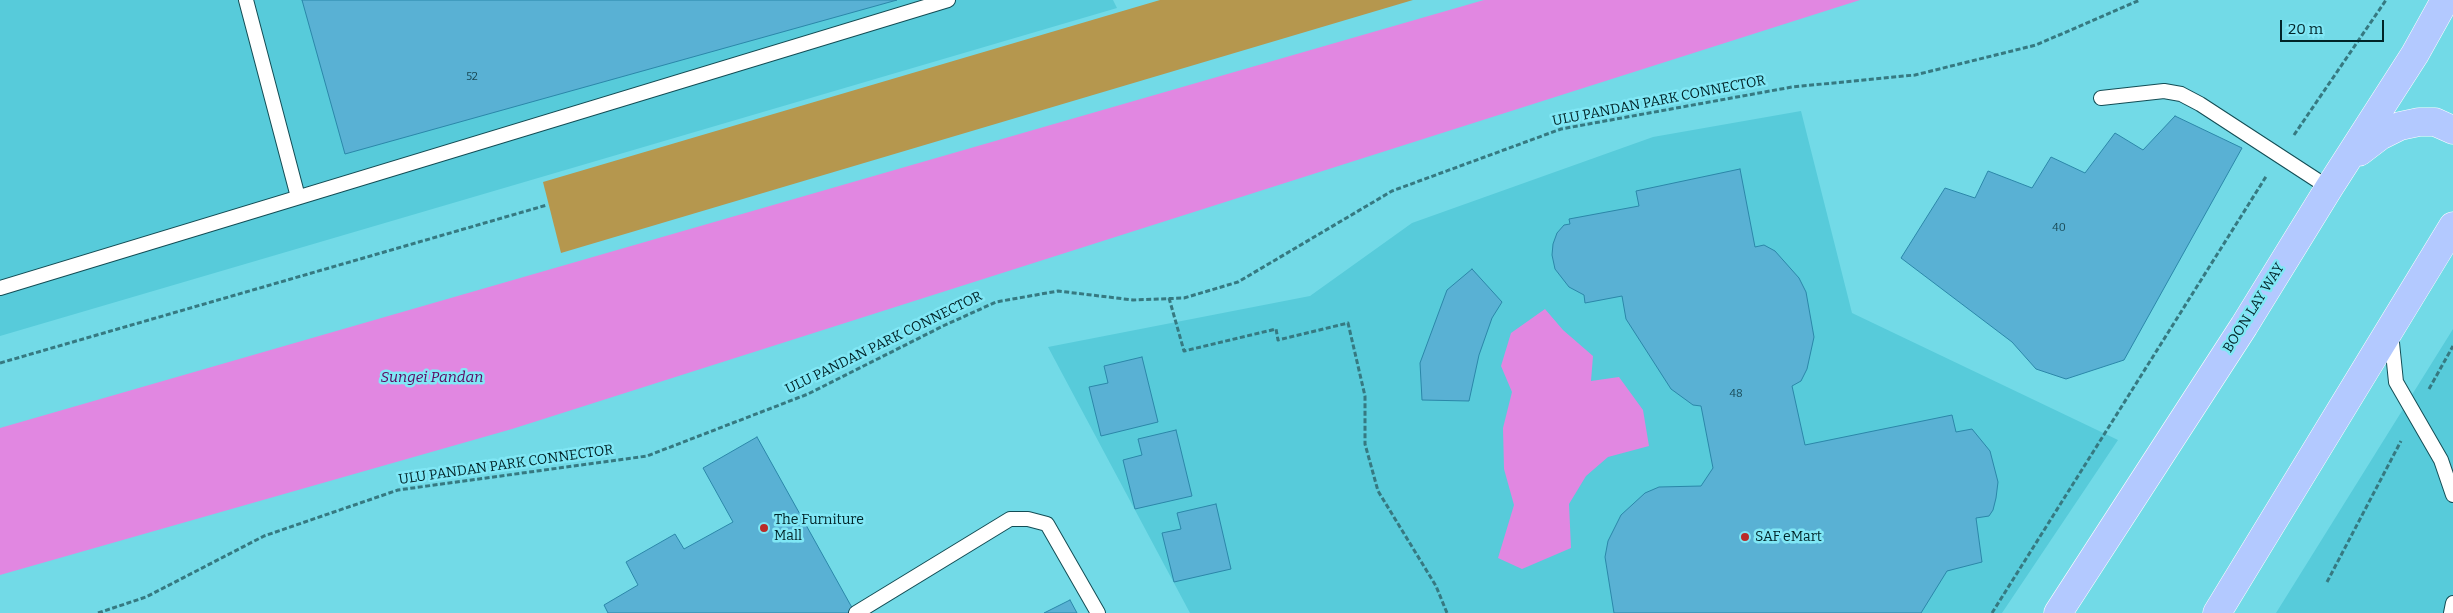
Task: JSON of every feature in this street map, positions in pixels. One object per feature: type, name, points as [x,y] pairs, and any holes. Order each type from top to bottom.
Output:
[{"type":"main road","name":"BOON LAY WAY","points":[[2058,613],[2244,326],[2415,54],[2446,0]]},
{"type":"main road","points":[[2348,160],[2380,136],[2400,126],[2420,122],[2435,122],[2453,130]]},
{"type":"main road","points":[[2217,613],[2453,226]]},
{"type":"lane","points":[[246,0],[298,197]]},
{"type":"lane","points":[[0,288],[948,0]]},
{"type":"lane","points":[[2101,98],[2164,91],[2181,94],[2329,188]]},
{"type":"lane","points":[[2391,327],[2396,382],[2441,460],[2453,495]]},
{"type":"lane","points":[[856,613],[1010,519],[1028,519],[1047,524],[1098,613]]},
{"type":"lane","points":[[2451,613],[2453,603]]},
{"type":"path","name":"ULU PANDAN PARK CONNECTOR","points":[[98,613],[146,596],[264,536],[398,490],[647,456],[808,394],[943,326],[996,302],[1058,291],[1133,300],[1184,298],[1238,282],[1392,191],[1561,129],[1792,87],[1915,75],[2036,45],[2140,0]]},
{"type":"path","points":[[1992,613],[2279,156],[2386,0]]},
{"type":"path","points":[[0,363],[546,205]]},
{"type":"path","points":[[1169,298],[1184,351],[1276,329],[1278,340],[1348,323],[1365,396],[1365,444],[1378,491],[1436,586],[1447,613]]},
{"type":"path","points":[[2327,582],[2414,415],[2453,347]]},
{"type":"shaded area","points":[[0,0],[1113,0],[1117,8],[0,336]]},
{"type":"shaded area","points":[[1160,0],[1413,0],[561,253],[543,182]]},
{"type":"shaded area","points":[[1801,111],[1852,313],[2118,440],[2002,613],[1190,613],[1048,347],[1310,296],[1412,223],[1653,137]]},
{"type":"shaded area","points":[[2453,329],[2453,613],[2276,613]]},
{"type":"water","name":"Sungei Pandan","points":[[1484,0],[1860,0],[512,429],[0,575],[0,428]]},
{"type":"water","points":[[1545,309],[1563,330],[1593,356],[1591,381],[1619,377],[1643,410],[1649,446],[1608,457],[1586,476],[1569,504],[1571,548],[1522,569],[1498,558],[1514,505],[1504,469],[1503,428],[1512,392],[1501,366],[1511,333]]},
{"type":"building","points":[[302,0],[897,0],[345,154]]},
{"type":"building","points":[[2175,116],[2242,148],[2124,360],[2066,379],[2036,369],[2012,342],[1901,258],[1945,188],[1975,198],[1988,171],[2032,188],[2051,157],[2085,173],[2115,133],[2143,150]]},
{"type":"building","points":[[1740,169],[1755,247],[1764,245],[1775,251],[1799,278],[1806,292],[1814,337],[1807,369],[1801,381],[1792,386],[1805,445],[1952,415],[1956,432],[1972,429],[1990,451],[1998,482],[1993,510],[1989,516],[1976,518],[1982,562],[1947,571],[1921,613],[1614,613],[1605,557],[1608,541],[1621,515],[1645,493],[1659,487],[1701,486],[1713,468],[1701,406],[1693,405],[1671,389],[1626,319],[1622,296],[1585,303],[1584,295],[1569,287],[1555,269],[1552,255],[1553,244],[1557,233],[1564,225],[1570,224],[1569,219],[1639,206],[1636,191]]},
{"type":"building","points":[[1472,269],[1502,302],[1492,318],[1479,355],[1469,401],[1422,400],[1420,363],[1447,290]]},
{"type":"building","points":[[1142,357],[1158,422],[1101,436],[1089,387],[1108,383],[1104,366]]},
{"type":"building","points":[[1176,430],[1192,496],[1135,509],[1123,460],[1142,455],[1138,439]]},
{"type":"building","name":"The Furniture Mall","points":[[757,437],[855,613],[608,613],[604,605],[638,585],[626,562],[675,534],[684,549],[733,522],[703,468]]},
{"type":"building","points":[[1216,504],[1231,569],[1174,582],[1162,533],[1181,529],[1177,513]]},
{"type":"building","points":[[1070,600],[1077,613],[1044,613]]},
{"type":"place","name":"The Furniture Mall","points":[[764,528]]},
{"type":"place","name":"SAF eMart","points":[[1745,537]]}]
